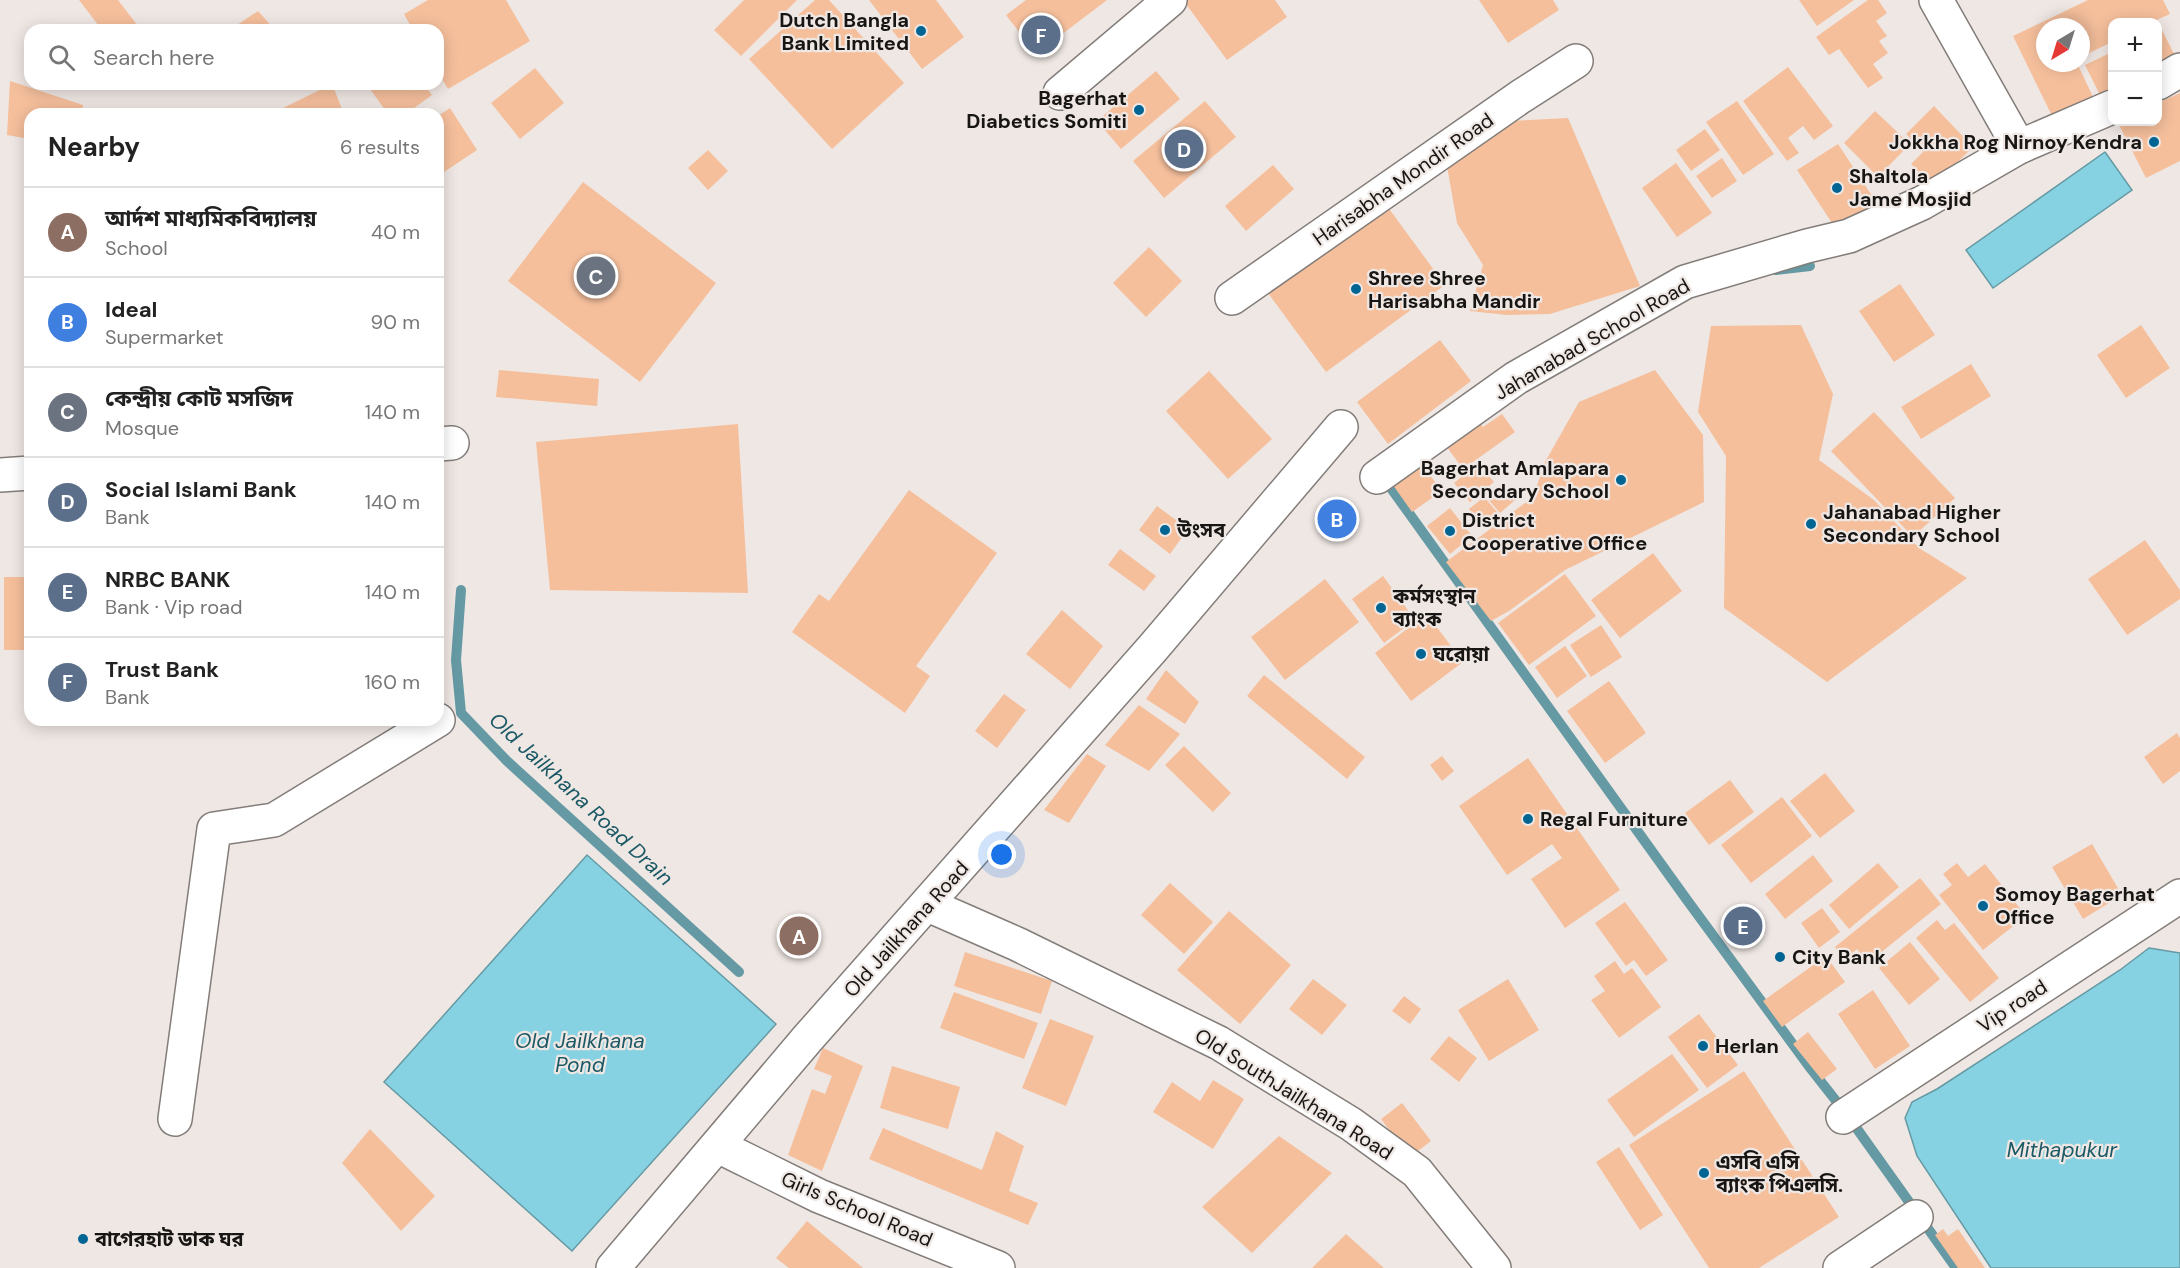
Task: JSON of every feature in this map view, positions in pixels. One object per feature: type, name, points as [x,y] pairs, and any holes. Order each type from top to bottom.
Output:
[{"type":"street","points":[[1060,93],[1170,0]]},
{"type":"street","points":[[1936,0],[2019,147]]},
{"type":"street","name":"Harisabha Mondir Road","points":[[1232,298],[1576,61]]},
{"type":"street","points":[[2162,80],[2180,70]]},
{"type":"street","name":"Jahanabad School Road","points":[[1377,477],[1516,378],[1685,282],[1849,236],[1922,203],[2019,147],[2108,109]]},
{"type":"street","name":"Old Jailkhana Road","points":[[613,1268],[808,1038],[1152,649],[1341,427]]},
{"type":"street","points":[[0,475],[24,473]]},
{"type":"street","points":[[175,1119],[214,829],[274,820],[428,726]]},
{"type":"street","name":"Vip road","points":[[1843,1117],[2180,896]]},
{"type":"street","name":"Old SouthJailkhana Road","points":[[928,905],[1017,944],[1219,1043],[1351,1125],[1417,1172],[1494,1268]]},
{"type":"street","name":"Girls School Road","points":[[718,1146],[819,1196],[998,1268]]},
{"type":"street","points":[[1840,1268],[1916,1217]]},
{"type":"water","points":[[2105,152],[2132,190],[1993,288],[1966,250]]},
{"type":"water","name":"Old Jailkhana Pond","points":[[587,855],[776,1024],[572,1251],[384,1082]]},
{"type":"water","name":"Mithapukur","points":[[2149,948],[2180,953],[2180,1268],[1991,1268],[1917,1156],[1905,1118],[1912,1102],[1937,1089],[2120,970]]},
{"type":"building","points":[[79,0],[118,0],[136,24],[97,24]]},
{"type":"building","points":[[428,0],[506,0],[530,41],[448,89],[444,82],[444,24],[410,24],[404,14]]},
{"type":"building","points":[[744,0],[797,0],[741,56],[714,30]]},
{"type":"building","points":[[815,0],[829,0],[904,83],[832,149],[749,59]]},
{"type":"building","points":[[869,0],[936,0],[964,37],[922,69]]},
{"type":"building","points":[[1026,0],[1107,0],[1036,54],[1006,15]]},
{"type":"building","points":[[1183,0],[1275,0],[1287,17],[1227,60]]},
{"type":"building","points":[[1479,0],[1553,0],[1559,10],[1508,43]]},
{"type":"building","points":[[1799,0],[1854,0],[1817,26]]},
{"type":"building","points":[[1868,0],[1878,0],[1887,13],[1876,21],[1887,36],[1879,41],[1888,53],[1873,64],[1883,78],[1868,88],[1839,49],[1829,55],[1816,37]]},
{"type":"building","points":[[2088,0],[2163,0],[2170,14],[2161,18],[2108,18],[2108,44],[2090,53],[2090,18],[2050,18]]},
{"type":"building","points":[[258,11],[270,24],[238,24]]},
{"type":"building","points":[[2036,25],[2036,72],[2081,72],[2095,101],[2054,120],[2013,36]]},
{"type":"building","points":[[2162,30],[2177,60],[2162,68]]},
{"type":"building","points":[[2108,54],[2108,94],[2101,97],[2088,72],[2090,63]]},
{"type":"building","points":[[1788,67],[1833,126],[1814,140],[1803,126],[1788,138],[1799,153],[1787,161],[1743,101]]},
{"type":"building","points":[[535,68],[564,103],[520,139],[491,103]]},
{"type":"building","name":"Bagerhat Diabetics Somiti","points":[[1156,71],[1180,99],[1121,149],[1097,121]]},
{"type":"building","points":[[10,81],[24,86],[24,90],[37,90],[83,105],[83,108],[24,108],[24,138],[7,135]]},
{"type":"building","points":[[320,90],[334,90],[342,108],[283,108]]},
{"type":"building","points":[[371,90],[428,90],[432,95],[414,108],[384,108]]},
{"type":"building","name":"Jokkha Rog Nirnoy Kendra","points":[[2180,93],[2180,161],[2146,178],[2120,126],[2162,126],[2162,101]]},
{"type":"building","points":[[1205,101],[1236,137],[1164,198],[1133,161]]},
{"type":"building","points":[[1737,101],[1774,154],[1743,175],[1706,122]]},
{"type":"building","points":[[1934,106],[1973,147],[1933,186],[1911,164],[1923,152],[1906,134]]},
{"type":"building","points":[[450,108],[477,150],[444,172],[444,112]]},
{"type":"building","points":[[1875,111],[1910,144],[1878,177],[1844,143]]},
{"type":"building","points":[[1568,118],[1640,286],[1550,314],[1507,315],[1470,311],[1483,265],[1457,223],[1447,166],[1510,121]]},
{"type":"building","points":[[1705,129],[1720,150],[1691,171],[1676,150]]},
{"type":"building","name":"Shaltola Jame Mosjid","points":[[1838,144],[1878,205],[1838,232],[1797,170]]},
{"type":"building","points":[[708,150],[728,171],[708,190],[688,168]]},
{"type":"building","points":[[1722,158],[1737,181],[1712,198],[1696,176]]},
{"type":"building","points":[[1676,163],[1712,213],[1677,237],[1642,188]]},
{"type":"building","points":[[1273,165],[1294,189],[1246,231],[1225,206]]},
{"type":"building","points":[[583,182],[716,283],[640,382],[508,281]]},
{"type":"building","name":"Shree Shree Harisabha Mandir","points":[[1387,206],[1445,285],[1326,372],[1268,293]]},
{"type":"building","points":[[1149,247],[1182,281],[1146,317],[1113,283]]},
{"type":"building","points":[[1900,284],[1935,335],[1894,362],[1859,311]]},
{"type":"building","name":"Jahanabad Higher Secondary School","points":[[1801,325],[1833,394],[1819,460],[1874,500],[1919,548],[1967,578],[1827,682],[1724,608],[1726,456],[1698,412],[1711,326]]},
{"type":"building","points":[[2141,325],[2170,368],[2126,398],[2097,355]]},
{"type":"building","points":[[1440,340],[1471,381],[1388,444],[1357,402]]},
{"type":"building","points":[[1971,364],[1991,396],[1921,439],[1901,407]]},
{"type":"building","points":[[499,370],[599,379],[597,406],[496,397]]},
{"type":"building","name":"Bagerhat Amlapara Secondary School","points":[[1655,370],[1703,435],[1704,502],[1565,570],[1509,611],[1491,621],[1446,562],[1533,497],[1545,462],[1579,402]]},
{"type":"building","points":[[1209,371],[1272,439],[1228,479],[1166,411]]},
{"type":"building","points":[[1874,412],[1955,498],[1913,537],[1831,451]]},
{"type":"building","points":[[1502,414],[1515,432],[1463,469],[1441,439],[1474,416],[1483,427]]},
{"type":"building","points":[[738,424],[748,593],[550,590],[536,442]]},
{"type":"building","points":[[1417,458],[1442,491],[1412,512],[1388,478]]},
{"type":"building","points":[[1478,463],[1494,482],[1470,502],[1454,483]]},
{"type":"building","points":[[1501,484],[1515,500],[1500,513],[1486,497]]},
{"type":"building","points":[[909,490],[997,553],[916,666],[930,676],[905,713],[792,632],[819,594],[829,601]]},
{"type":"building","points":[[1484,497],[1498,513],[1483,526],[1469,509]]},
{"type":"building","points":[[1157,506],[1188,529],[1170,554],[1139,530]]},
{"type":"building","name":"District Cooperative Office","points":[[1450,508],[1472,536],[1450,554],[1427,526]]},
{"type":"building","points":[[2145,540],[2180,590],[2180,599],[2127,635],[2088,579]]},
{"type":"building","points":[[1120,549],[1156,576],[1144,591],[1108,565]]},
{"type":"building","points":[[1653,553],[1682,591],[1620,638],[1591,600]]},
{"type":"building","points":[[1565,574],[1596,616],[1529,665],[1498,623]]},
{"type":"building","points":[[1383,576],[1415,620],[1384,643],[1352,599]]},
{"type":"building","points":[[4,577],[24,577],[24,650],[4,650]]},
{"type":"building","points":[[1325,579],[1359,622],[1285,680],[1251,637]]},
{"type":"building","points":[[1062,610],[1103,646],[1070,689],[1026,654]]},
{"type":"building","points":[[1427,614],[1463,662],[1411,701],[1375,653]]},
{"type":"building","points":[[1601,625],[1622,657],[1591,677],[1570,645]]},
{"type":"building","points":[[1565,646],[1587,676],[1557,698],[1535,667]]},
{"type":"building","points":[[1166,670],[1199,702],[1185,724],[1146,699]]},
{"type":"building","points":[[1264,675],[1365,757],[1347,779],[1247,696]]},
{"type":"building","points":[[1609,681],[1646,733],[1605,763],[1567,711]]},
{"type":"building","points":[[1004,694],[1026,710],[997,748],[975,731]]},
{"type":"building","points":[[1139,705],[1180,734],[1149,771],[1105,745]]},
{"type":"building","points":[[2177,733],[2180,738],[2180,771],[2163,784],[2144,757]]},
{"type":"building","points":[[1184,746],[1231,793],[1213,812],[1165,765]]},
{"type":"building","points":[[1087,754],[1106,766],[1069,823],[1044,810]]},
{"type":"building","points":[[1442,756],[1454,771],[1442,781],[1430,765]]},
{"type":"building","points":[[1528,758],[1620,890],[1565,928],[1531,879],[1562,858],[1552,844],[1507,875],[1459,806]]},
{"type":"building","points":[[1825,773],[1855,811],[1820,838],[1790,801]]},
{"type":"building","points":[[1730,780],[1754,812],[1709,845],[1685,813]]},
{"type":"building","points":[[1782,797],[1812,836],[1751,883],[1721,845]]},
{"type":"building","points":[[2092,844],[2122,895],[2083,919],[2052,867]]},
{"type":"building","points":[[1813,855],[1833,881],[1785,919],[1765,894]]},
{"type":"building","points":[[1878,863],[1899,887],[1849,929],[1829,905]]},
{"type":"building","name":"Somoy Bagerhat Office","points":[[1957,863],[1968,877],[1985,864],[2026,916],[1983,950],[1939,895],[1952,885],[1943,874]]},
{"type":"building","points":[[1920,878],[1941,904],[1868,963],[1857,949],[1845,959],[1835,947]]},
{"type":"building","points":[[1170,883],[1213,922],[1184,954],[1141,915]]},
{"type":"building","points":[[1625,902],[1668,960],[1646,976],[1634,960],[1626,966],[1595,923]]},
{"type":"building","points":[[1822,908],[1840,932],[1819,948],[1801,923]]},
{"type":"building","points":[[1229,911],[1291,965],[1240,1024],[1177,970]]},
{"type":"building","points":[[1937,920],[1945,930],[1954,923],[1999,978],[1970,1002],[1916,938]]},
{"type":"building","points":[[1910,942],[1940,979],[1909,1005],[1879,968]]},
{"type":"building","points":[[965,952],[1052,981],[1041,1014],[954,986]]},
{"type":"building","points":[[1826,956],[1845,982],[1782,1027],[1763,1001]]},
{"type":"building","points":[[1615,961],[1624,974],[1632,968],[1661,1007],[1619,1038],[1591,1000],[1605,991],[1594,976]]},
{"type":"building","points":[[1313,979],[1347,1005],[1322,1035],[1289,1009]]},
{"type":"building","points":[[1508,979],[1539,1030],[1489,1061],[1458,1010]]},
{"type":"building","points":[[1873,990],[1910,1046],[1875,1069],[1838,1014]]},
{"type":"building","points":[[954,992],[1038,1023],[1024,1059],[940,1028]]},
{"type":"building","points":[[1404,996],[1421,1009],[1410,1024],[1392,1011]]},
{"type":"building","points":[[1699,1014],[1738,1065],[1707,1088],[1668,1037]]},
{"type":"building","points":[[1050,1019],[1094,1036],[1066,1106],[1022,1088]]},
{"type":"building","points":[[1808,1032],[1837,1069],[1822,1080],[1793,1044]]},
{"type":"building","points":[[1449,1036],[1477,1058],[1459,1082],[1430,1059]]},
{"type":"building","points":[[823,1048],[863,1066],[822,1171],[788,1155],[812,1089],[825,1094],[832,1076],[814,1069]]},
{"type":"building","points":[[1672,1054],[1699,1090],[1634,1137],[1607,1100]]},
{"type":"building","points":[[892,1066],[960,1087],[948,1129],[880,1108]]},
{"type":"building","points":[[1744,1071],[1839,1217],[1759,1268],[1709,1268],[1629,1145]]},
{"type":"building","points":[[1213,1080],[1244,1099],[1213,1149],[1153,1112],[1172,1082],[1200,1101]]},
{"type":"building","points":[[1402,1103],[1431,1141],[1410,1157],[1381,1119]]},
{"type":"building","points":[[883,1128],[982,1170],[996,1131],[1024,1146],[1009,1191],[1038,1203],[1028,1225],[869,1159]]},
{"type":"building","points":[[370,1129],[435,1196],[401,1231],[342,1163]]},
{"type":"building","points":[[1279,1136],[1332,1173],[1252,1253],[1202,1207]]},
{"type":"building","points":[[1619,1147],[1663,1215],[1640,1230],[1596,1162]]},
{"type":"building","points":[[807,1221],[863,1268],[789,1268],[776,1258]]},
{"type":"building","points":[[1943,1229],[1948,1236],[1958,1229],[1985,1268],[1958,1268],[1935,1235]]},
{"type":"building","points":[[1346,1234],[1384,1268],[1312,1268]]},
{"type":"waterway","points":[[1776,270],[1810,266]]},
{"type":"waterway","points":[[1383,477],[1687,900],[1844,1111]]},
{"type":"waterway","name":"Old Jailkhana Road Drain","points":[[461,590],[456,660],[461,713],[507,761],[739,972]]},
{"type":"waterway","points":[[1853,1118],[1850,1119],[1956,1268]]},
{"type":"place","name":"Dutch Bangla Bank Limited","points":[[921,31]]},
{"type":"place","name":"Trust Bank","points":[[1041,35]]},
{"type":"place","name":"Bagerhat Diabetics Somiti","points":[[1139,110]]},
{"type":"place","name":"Jokkha Rog Nirnoy Kendra","points":[[2154,142]]},
{"type":"place","name":"Social Islami Bank","points":[[1184,149]]},
{"type":"place","name":"Shaltola Jame Mosjid","points":[[1837,188]]},
{"type":"place","name":"কেন্দ্রীয় কোট মসজিদ","points":[[596,276]]},
{"type":"place","name":"Shree Shree Harisabha Mandir","points":[[1356,289]]},
{"type":"place","name":"Bagerhat Amlapara Secondary School","points":[[1621,480]]},
{"type":"place","name":"Ideal","points":[[1337,519]]},
{"type":"place","name":"Jahanabad Higher Secondary School","points":[[1811,524]]},
{"type":"place","name":"উংসব","points":[[1165,530]]},
{"type":"place","name":"District Cooperative Office","points":[[1450,531]]},
{"type":"place","name":"কর্মসংস্থান ব্যাংক","points":[[1381,608]]},
{"type":"place","name":"ঘরোয়া","points":[[1421,654]]},
{"type":"place","name":"Regal Furniture","points":[[1528,819]]},
{"type":"place","name":"Somoy Bagerhat Office","points":[[1983,906]]},
{"type":"place","name":"NRBC BANK","points":[[1743,926]]},
{"type":"place","name":"আর্দশ মাধ্যমিকবিদ্যালয়","points":[[799,936]]},
{"type":"place","name":"City Bank","points":[[1780,957]]},
{"type":"place","name":"Herlan","points":[[1703,1046]]},
{"type":"place","name":"এসবি এসি ব্যাংক পিএলসি.","points":[[1704,1173]]},
{"type":"place","name":"বাগেরহাট ডাক ঘর","points":[[83,1239]]}]
